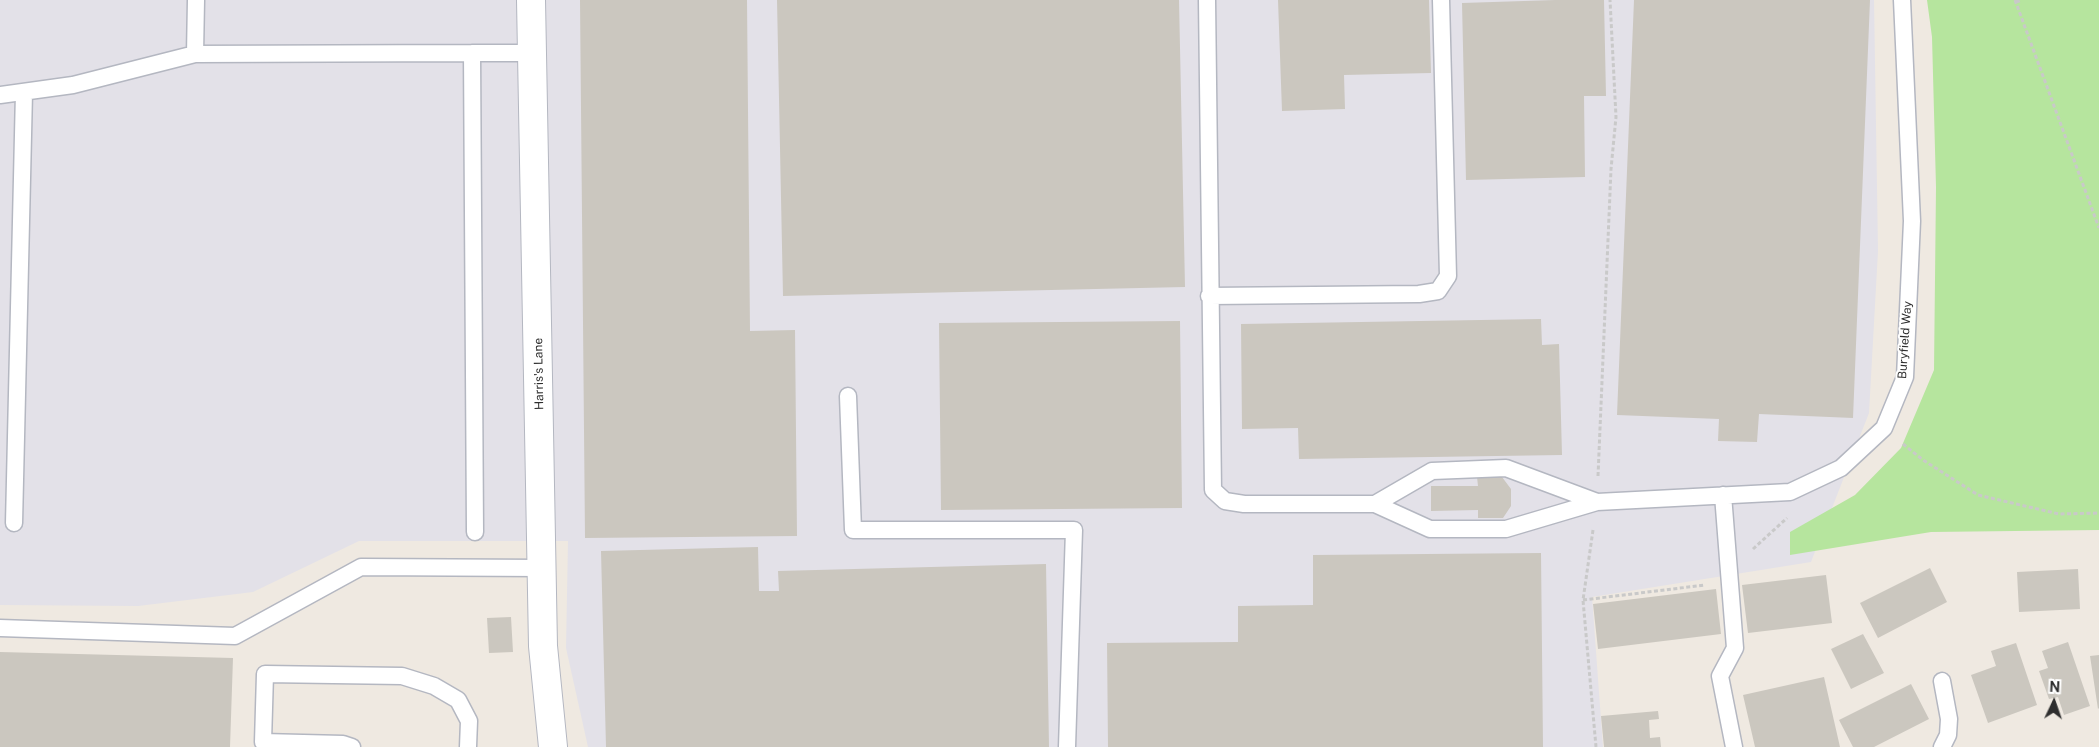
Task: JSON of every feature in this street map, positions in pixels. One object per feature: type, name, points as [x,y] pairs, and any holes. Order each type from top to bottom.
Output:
[{"type":"street","name":"Harris's Lane","points":[[531,0],[543,646],[553,747]]},
{"type":"lane","points":[[196,0],[196,54]]},
{"type":"lane","points":[[1206,0],[1213,490],[1225,501],[1244,504],[1375,504],[1430,529],[1506,529],[1597,502]]},
{"type":"lane","points":[[1209,296],[1419,294],[1438,291],[1448,276],[1441,0]]},
{"type":"lane","name":"Buryfield Way","points":[[1597,502],[1790,492],[1841,468],[1884,428],[1904,377],[1911,231],[1902,0]]},
{"type":"lane","points":[[472,53],[474,532]]},
{"type":"lane","points":[[0,95],[73,85],[196,54],[532,53]]},
{"type":"lane","points":[[14,523],[24,92]]},
{"type":"lane","points":[[848,396],[853,530],[1074,530],[1067,747]]},
{"type":"lane","points":[[1375,504],[1432,470],[1506,468],[1597,502]]},
{"type":"lane","points":[[1723,494],[1735,648],[1720,676],[1734,747]]},
{"type":"lane","points":[[0,628],[235,636],[361,567],[543,568]]},
{"type":"lane","points":[[352,747],[343,744],[263,742],[265,674],[402,676],[434,686],[458,700],[469,721],[468,747]]},
{"type":"lane","points":[[1942,681],[1949,720],[1948,735],[1942,747]]},
{"type":"path","points":[[1596,747],[1583,600],[1597,502],[1610,188],[1616,117],[1610,0]]},
{"type":"path","points":[[2022,0],[2015,1],[2099,228]]},
{"type":"path","points":[[1884,428],[1923,460],[1978,495],[2059,514],[2099,513]]},
{"type":"shaded area","points":[[0,0],[1874,0],[1878,251],[1869,413],[1811,562],[1592,597],[1603,747],[588,747],[566,648],[568,541],[359,541],[253,592],[138,606],[0,605]]},
{"type":"green space","points":[[1927,0],[2099,0],[2099,530],[1931,532],[1790,555],[1790,532],[1855,495],[1901,448],[1934,370],[1936,187],[1932,37]]},
{"type":"building","points":[[580,0],[747,0],[750,331],[795,330],[797,536],[585,538]]},
{"type":"building","points":[[777,0],[1179,0],[1185,287],[783,296]]},
{"type":"building","points":[[1278,0],[1429,0],[1431,73],[1344,75],[1345,109],[1282,111]]},
{"type":"building","points":[[1604,0],[1606,96],[1584,96],[1585,177],[1466,180],[1462,3]]},
{"type":"building","points":[[1634,0],[1870,0],[1853,418],[1759,414],[1757,442],[1718,441],[1719,419],[1617,415]]},
{"type":"building","points":[[1541,319],[1542,345],[1559,344],[1562,455],[1299,459],[1298,428],[1242,429],[1241,324]]},
{"type":"building","points":[[1180,321],[1182,508],[941,510],[939,323]]},
{"type":"building","points":[[1477,477],[1502,477],[1511,489],[1511,506],[1503,518],[1478,518],[1478,510],[1431,511],[1431,486],[1478,486]]},
{"type":"building","points":[[758,547],[759,591],[779,591],[778,571],[1046,564],[1049,747],[606,747],[601,551]]},
{"type":"building","points":[[1541,553],[1543,747],[1108,747],[1107,643],[1238,642],[1238,606],[1313,605],[1313,555]]},
{"type":"building","points":[[1930,568],[1947,602],[1878,638],[1860,603]]},
{"type":"building","points":[[2078,569],[2080,609],[2019,612],[2017,572]]},
{"type":"building","points":[[1826,575],[1832,623],[1748,633],[1742,585]]},
{"type":"building","points":[[1716,589],[1721,634],[1598,649],[1593,604]]},
{"type":"building","points":[[511,617],[513,652],[489,653],[487,618]]},
{"type":"building","points":[[1863,634],[1884,673],[1851,689],[1831,649]]},
{"type":"building","points":[[2068,642],[2090,706],[2064,715],[2058,697],[2049,699],[2039,671],[2048,668],[2042,651]]},
{"type":"building","points":[[2016,643],[2037,705],[1988,723],[1971,675],[1996,666],[1991,651]]},
{"type":"building","points":[[0,652],[233,658],[230,747],[0,747]]},
{"type":"building","points":[[2099,655],[2099,708],[2098,709],[2090,656]]},
{"type":"building","points":[[1824,677],[1840,747],[1755,747],[1743,695]]},
{"type":"building","points":[[1911,684],[1929,719],[1874,747],[1853,747],[1839,720]]},
{"type":"building","points":[[1658,711],[1659,719],[1649,720],[1650,738],[1660,737],[1661,747],[1604,747],[1601,716]]}]
